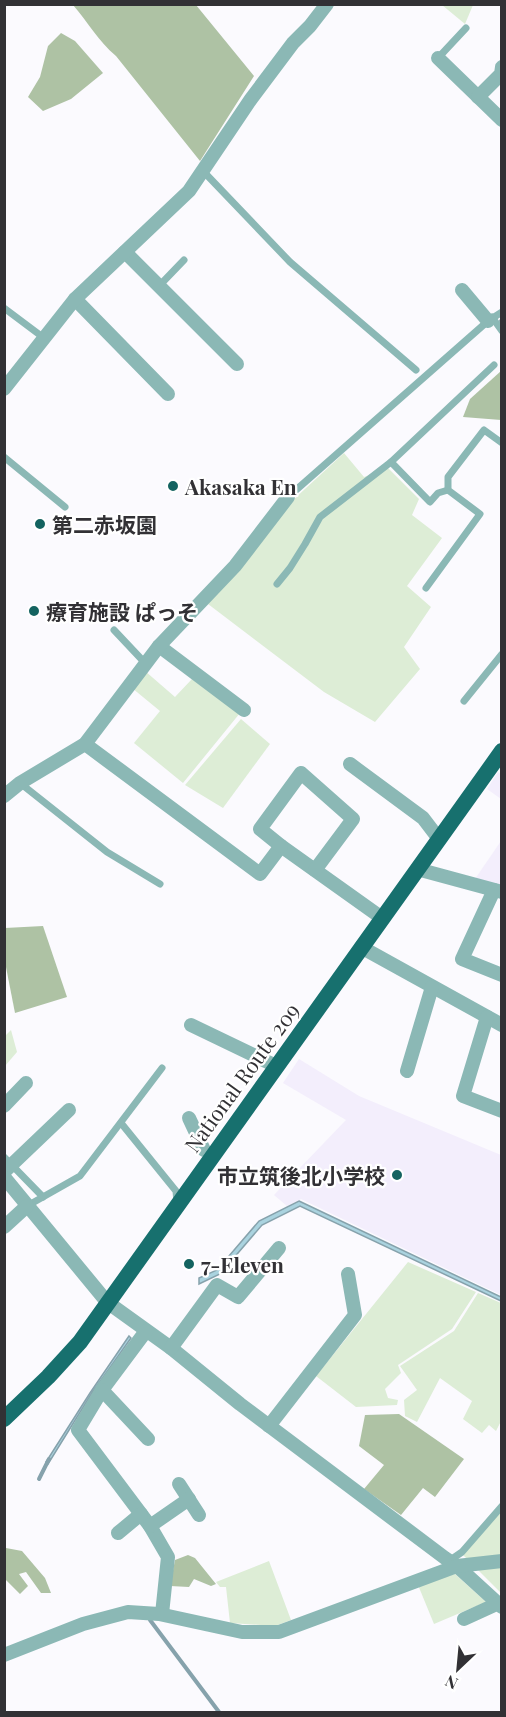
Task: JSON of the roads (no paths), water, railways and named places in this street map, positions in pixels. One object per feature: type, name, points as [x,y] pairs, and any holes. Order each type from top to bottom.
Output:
[{"type":"highway","name":"National Route 209","points":[[4,1419],[48,1377],[80,1342],[501,751]]},
{"type":"street","points":[[4,389],[75,299],[189,190],[251,99],[293,43],[327,4]]},
{"type":"street","points":[[438,58],[501,120]]},
{"type":"street","points":[[478,97],[501,75],[501,67]]},
{"type":"street","points":[[125,252],[237,364]]},
{"type":"street","points":[[462,290],[490,319]]},
{"type":"street","points":[[75,299],[168,394]]},
{"type":"street","points":[[4,796],[85,744],[159,646],[235,567],[288,497]]},
{"type":"street","points":[[159,646],[244,710]]},
{"type":"street","points":[[85,744],[260,874],[281,846]]},
{"type":"street","points":[[350,764],[423,818],[439,839]]},
{"type":"street","points":[[315,870],[353,819],[301,773],[260,829],[281,846],[382,918]]},
{"type":"street","points":[[417,869],[498,891],[462,959],[501,975]]},
{"type":"street","points":[[361,947],[501,1025]]},
{"type":"street","points":[[407,1071],[432,987]]},
{"type":"street","points":[[487,1017],[463,1096],[501,1111]]},
{"type":"street","points":[[191,1025],[276,1066]]},
{"type":"street","points":[[4,1106],[26,1083]]},
{"type":"street","points":[[7,1165],[69,1110]]},
{"type":"street","points":[[189,1118],[204,1150]]},
{"type":"street","points":[[4,1177],[107,1302],[171,1348],[269,1426],[453,1563],[500,1605],[464,1619]]},
{"type":"street","points":[[4,1227],[27,1206]]},
{"type":"street","points":[[171,1348],[217,1285],[237,1297],[279,1248]]},
{"type":"street","points":[[269,1426],[355,1315],[348,1274]]},
{"type":"street","points":[[146,1330],[102,1390],[78,1430],[150,1526],[168,1557],[162,1614]]},
{"type":"street","points":[[102,1390],[148,1439]]},
{"type":"street","points":[[179,1484],[199,1515]]},
{"type":"street","points":[[150,1526],[189,1499]]},
{"type":"street","points":[[118,1533],[141,1514]]},
{"type":"street","points":[[4,1655],[83,1624],[128,1612],[162,1614],[242,1632],[279,1632],[453,1563],[501,1561]]},
{"type":"lane","points":[[438,58],[466,28]]},
{"type":"lane","points":[[203,171],[290,262],[416,370]]},
{"type":"lane","points":[[159,286],[184,260]]},
{"type":"lane","points":[[4,308],[44,338]]},
{"type":"lane","points":[[288,497],[490,319],[501,312]]},
{"type":"lane","points":[[490,319],[501,331]]},
{"type":"lane","points":[[277,584],[300,552],[320,517],[391,462],[494,365]]},
{"type":"lane","points":[[447,490],[448,477],[484,430],[501,443]]},
{"type":"lane","points":[[4,457],[65,507]]},
{"type":"lane","points":[[391,462],[430,502],[438,493],[447,490]]},
{"type":"lane","points":[[426,588],[480,514],[447,490]]},
{"type":"lane","points":[[114,630],[146,664]]},
{"type":"lane","points":[[464,701],[501,654]]},
{"type":"lane","points":[[21,783],[108,852],[160,884]]},
{"type":"lane","points":[[27,1206],[80,1176],[162,1068]]},
{"type":"lane","points":[[121,1123],[176,1191],[177,1205]]},
{"type":"lane","points":[[7,1165],[43,1197]]},
{"type":"lane","points":[[453,1563],[501,1506]]},
{"type":"water","points":[[299,1201],[501,1297],[501,1301],[300,1206],[262,1225],[220,1274],[199,1284],[199,1278],[217,1270],[259,1221]]},
{"type":"water","points":[[129,1336],[131,1338],[92,1393],[48,1464],[46,1462]]},
{"type":"waterway","points":[[39,1479],[49,1459]]},
{"type":"waterway","points":[[150,1620],[219,1712]]},
{"type":"place","name":"Akasaka En","points":[[173,486]]},
{"type":"place","name":"第二赤坂園","points":[[40,524]]},
{"type":"place","name":"療育施設 ぱっそ","points":[[34,611]]},
{"type":"place","name":"市立筑後北小学校","points":[[397,1175]]},
{"type":"place","name":"7-Eleven","points":[[189,1264]]}]
